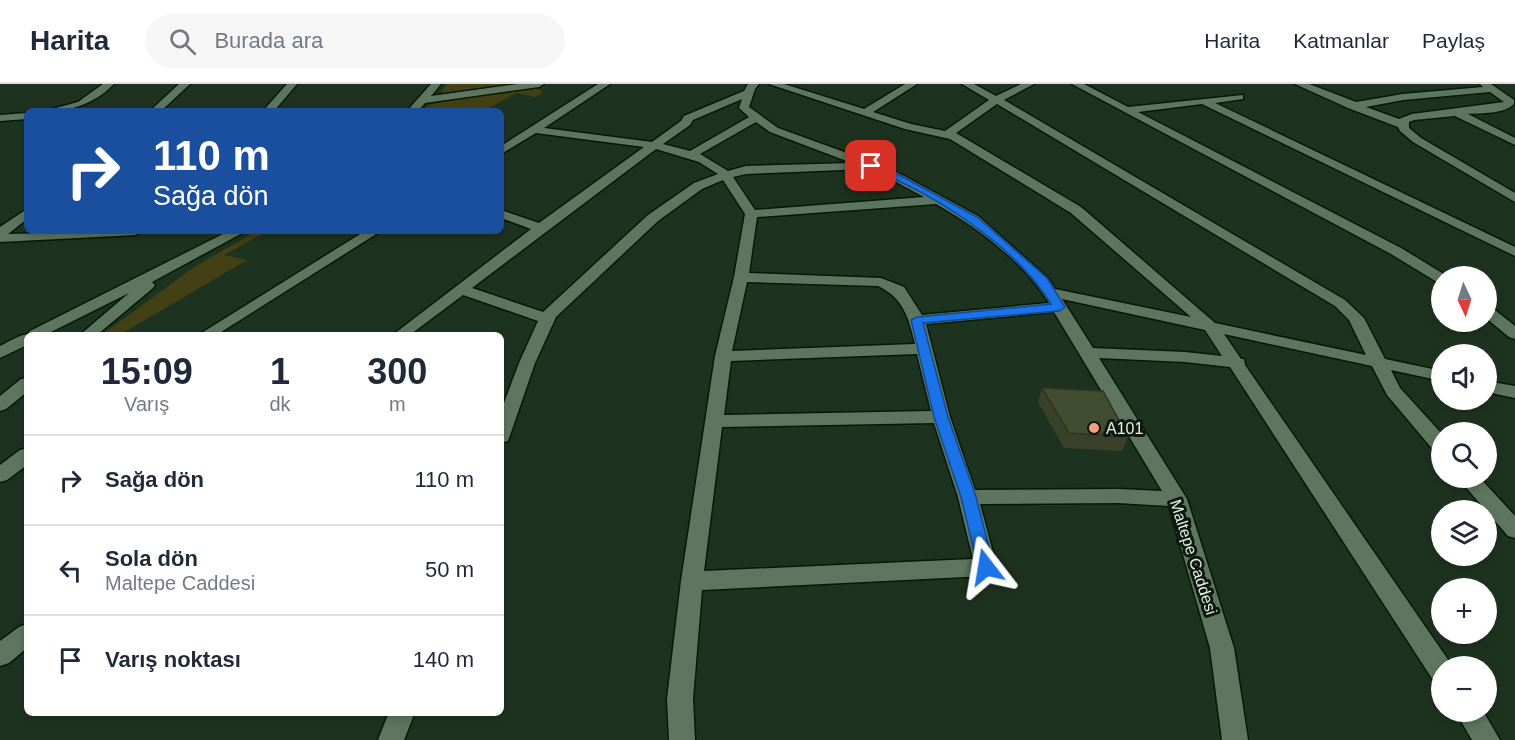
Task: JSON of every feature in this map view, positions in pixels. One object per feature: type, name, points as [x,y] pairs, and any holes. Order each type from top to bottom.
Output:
[{"type":"street","points":[[63,108],[81,104],[109,84]]},
{"type":"street","points":[[158,108],[185,84]]},
{"type":"street","points":[[271,108],[292,84]]},
{"type":"street","points":[[415,108],[436,84]]},
{"type":"street","points":[[424,100],[539,84]]},
{"type":"street","points":[[504,149],[604,84]]},
{"type":"street","points":[[774,84],[909,127],[953,136],[1076,210],[1212,328],[1238,363],[1431,656]]},
{"type":"street","points":[[865,113],[912,84]]},
{"type":"street","points":[[967,84],[1340,303],[1356,318],[1393,391],[1431,434]]},
{"type":"street","points":[[947,135],[996,100],[1029,84]]},
{"type":"street","points":[[1077,84],[1396,251],[1431,272]]},
{"type":"street","points":[[1300,84],[1404,125]]},
{"type":"street","points":[[1352,106],[1489,86],[1513,103]]},
{"type":"street","points":[[691,155],[756,117],[744,108],[751,89]]},
{"type":"street","points":[[405,332],[541,228],[686,123],[688,118],[751,89]]},
{"type":"street","points":[[1126,110],[1239,97]]},
{"type":"street","points":[[1205,102],[1515,252]]},
{"type":"street","points":[[1513,103],[1506,106],[1412,117],[1403,121],[1404,129],[1417,140],[1515,198]]},
{"type":"street","points":[[1456,112],[1515,142]]},
{"type":"street","points":[[0,118],[24,116]]},
{"type":"street","name":"Maltepe Caddesi","points":[[756,117],[774,130],[887,172],[974,219],[1043,281],[1178,499],[1222,648],[1235,740]]},
{"type":"street","points":[[534,130],[654,145],[691,155],[718,167],[726,175],[750,214],[741,277],[723,356],[692,581],[680,699],[682,740]]},
{"type":"street","points":[[504,428],[527,363],[547,319],[653,218],[698,186],[746,170],[871,166]]},
{"type":"street","points":[[750,214],[938,200]]},
{"type":"street","points":[[0,233],[24,215]]},
{"type":"street","points":[[504,215],[541,228]]},
{"type":"street","points":[[0,238],[77,234]]},
{"type":"street","points":[[40,332],[115,293],[163,272],[233,234]]},
{"type":"street","points":[[211,332],[369,234]]},
{"type":"street","points":[[91,332],[163,272]]},
{"type":"street","points":[[692,581],[986,567],[968,497],[941,417],[917,320],[899,290],[881,282],[741,277]]},
{"type":"street","points":[[461,289],[547,319]]},
{"type":"street","points":[[1050,292],[1431,374]]},
{"type":"street","points":[[917,320],[1059,307]]},
{"type":"street","points":[[1497,319],[1515,334]]},
{"type":"street","points":[[0,353],[24,341]]},
{"type":"street","points":[[723,356],[924,350]]},
{"type":"street","points":[[1088,353],[1185,357],[1238,363]]},
{"type":"street","points":[[0,405],[24,385]]},
{"type":"street","points":[[1497,388],[1515,392]]},
{"type":"street","points":[[715,421],[941,417]]},
{"type":"street","points":[[0,476],[24,457]]},
{"type":"street","points":[[1477,488],[1515,530]]},
{"type":"street","points":[[968,497],[1118,496],[1178,499]]},
{"type":"street","points":[[0,655],[24,636]]},
{"type":"street","points":[[392,740],[401,716]]},
{"type":"street","points":[[1475,722],[1487,740]]},
{"type":"shaded area","points":[[447,84],[525,84],[446,94],[441,91]]},
{"type":"shaded area","points":[[529,88],[542,90],[541,94],[535,97],[516,93],[489,108],[425,108],[431,104]]},
{"type":"shaded area","points":[[252,234],[262,234],[224,255],[247,260],[124,332],[106,332],[194,267]]},
{"type":"building","points":[[1042,388],[1103,391],[1128,437],[1069,433]]},
{"type":"place","name":"A101","points":[[1094,428]]},
{"type":"route","points":[[871,166],[887,172],[974,219],[1043,281],[1059,307],[917,320],[941,417],[968,497],[986,567]]}]
